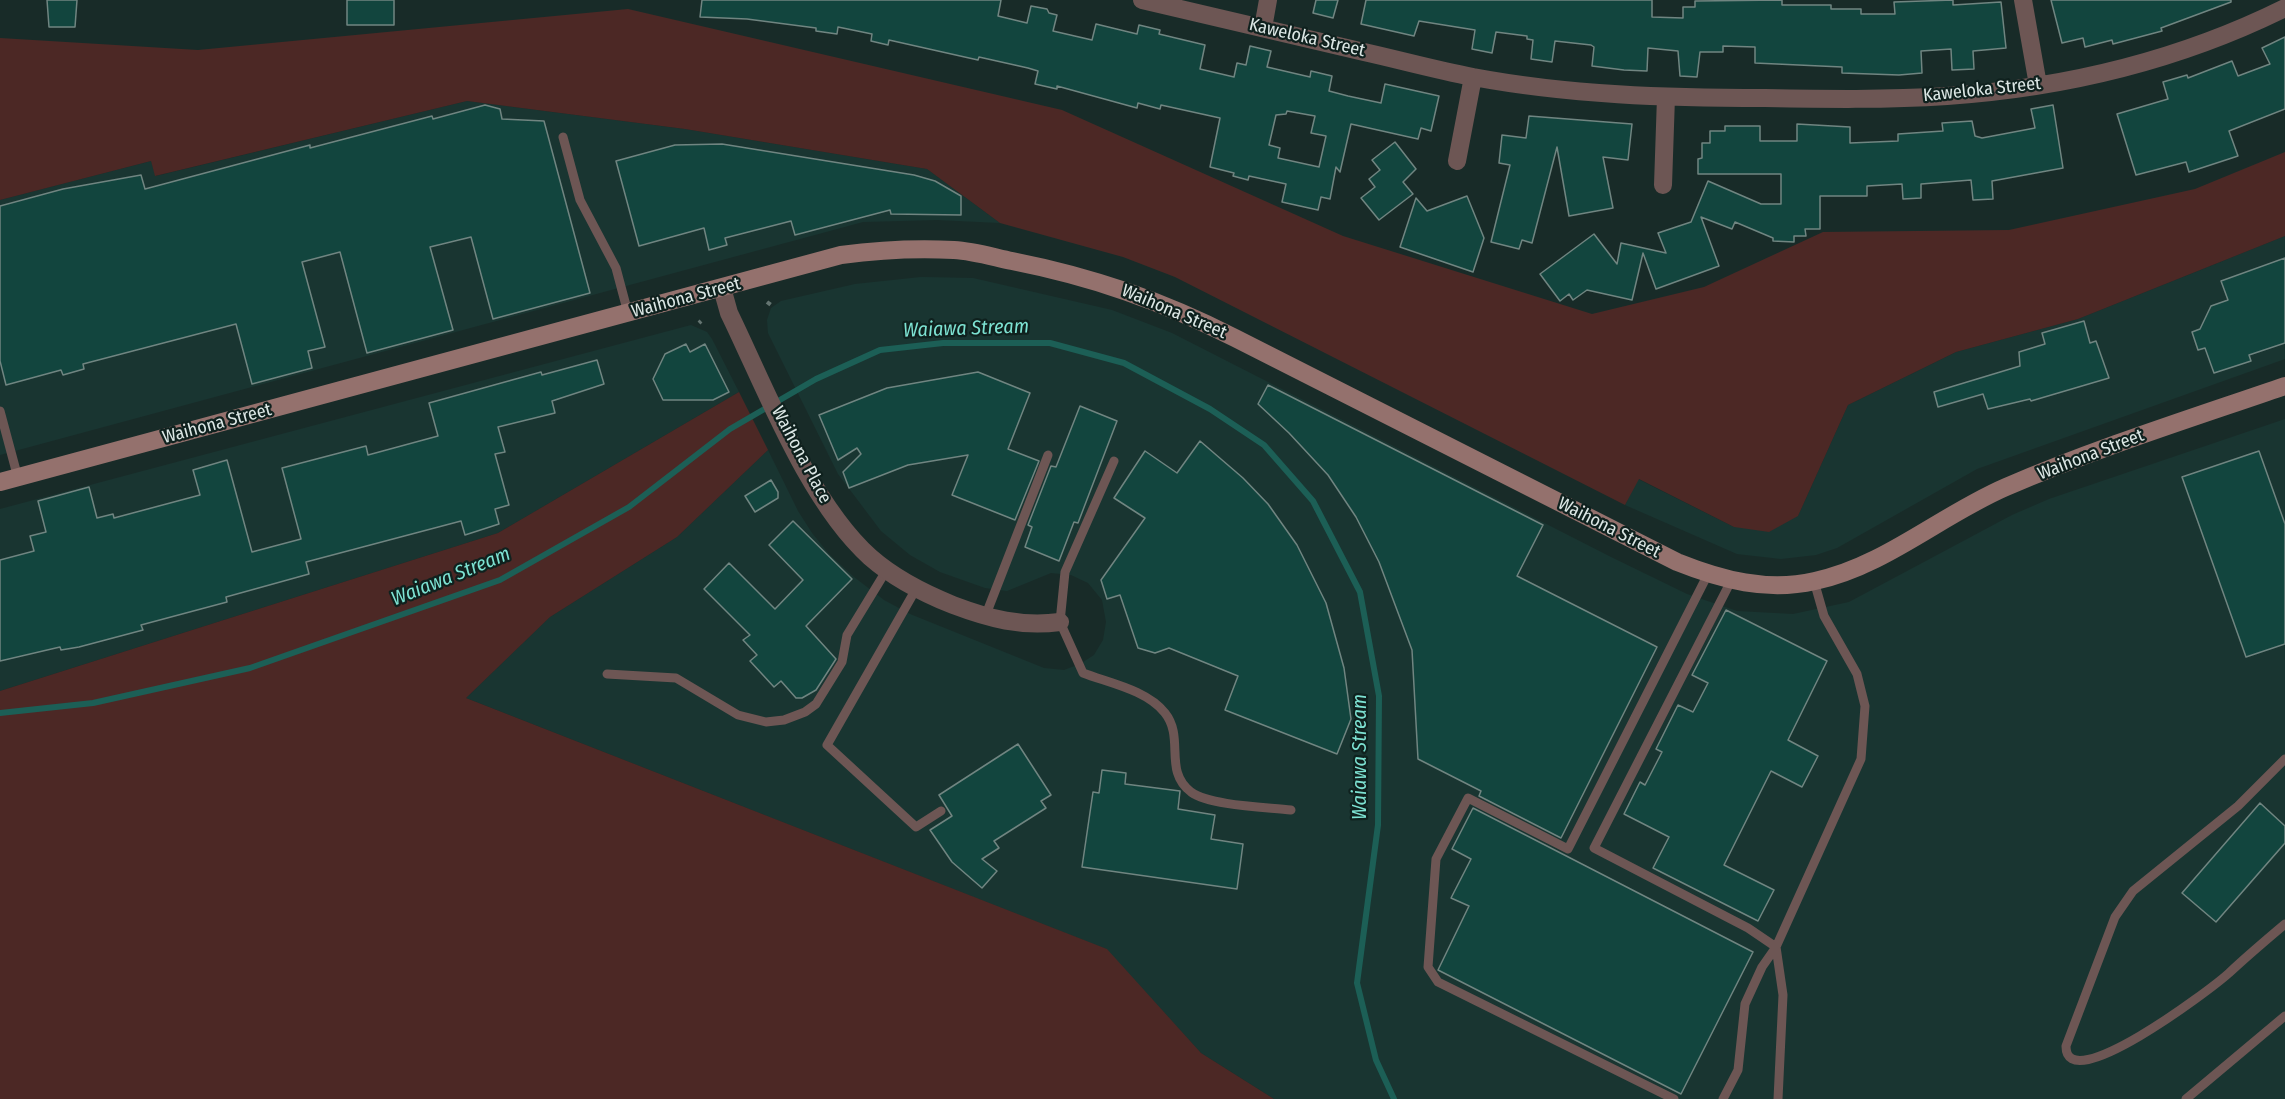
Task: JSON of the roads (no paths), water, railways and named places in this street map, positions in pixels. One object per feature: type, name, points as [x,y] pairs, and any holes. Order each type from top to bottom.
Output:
[{"type":"street","name":"Kaweloka Street","points":[[1142,0],[1473,77],[1545,87],[1666,98],[1869,99],[1948,96],[2038,85],[2106,72],[2172,54],[2221,37],[2285,9]]},
{"type":"street","points":[[1263,28],[1268,0]]},
{"type":"street","points":[[2024,0],[2038,85]]},
{"type":"street","points":[[1457,161],[1473,77]]},
{"type":"street","points":[[1663,185],[1666,98]]},
{"type":"street","name":"Waihona Street","points":[[0,482],[841,255],[906,249],[957,250],[1043,267],[1120,288],[1181,311],[1667,557],[1731,581],[1775,585],[1814,581],[1867,564],[2006,488],[2285,386]]},
{"type":"street","name":"Waihona Place","points":[[722,288],[729,313],[822,499],[869,556],[886,571],[916,589],[985,617],[1033,626],[1060,622]]},
{"type":"lane","points":[[563,137],[580,200],[616,268],[628,313]]},
{"type":"lane","points":[[0,411],[18,478]]},
{"type":"lane","points":[[985,617],[1048,455]]},
{"type":"lane","points":[[1113,461],[1065,572],[1060,622],[1083,673],[1139,694],[1165,712],[1174,727],[1174,768],[1181,782],[1193,793],[1208,799],[1291,810]]},
{"type":"lane","points":[[608,674],[676,678],[738,715],[766,722],[784,720],[805,712],[816,704],[842,662],[847,635],[886,571]]},
{"type":"lane","points":[[1674,1099],[1438,982],[1428,967],[1436,859],[1468,798],[1568,849],[1708,574]]},
{"type":"lane","points":[[1731,581],[1594,848],[1748,928],[1776,947],[1783,995],[1778,1099]]},
{"type":"lane","points":[[1723,1099],[1738,1070],[1744,1004],[1762,967],[1776,947],[1861,759],[1865,735],[1865,706],[1857,674],[1824,616],[1814,581]]},
{"type":"lane","points":[[916,589],[827,745],[916,827],[941,811]]},
{"type":"lane","points":[[2069,1068],[2066,1063],[2066,1046],[2115,917],[2133,891],[2238,806],[2285,759]]},
{"type":"lane","points":[[2161,1036],[2285,924]]},
{"type":"lane","points":[[2186,1099],[2285,1016]]},
{"type":"waterway","name":"Waiawa Stream","points":[[0,713],[93,703],[250,668],[500,580],[629,507],[730,429],[816,379],[880,350],[943,343],[1050,343],[1124,363],[1210,409],[1264,445],[1313,501],[1360,592],[1379,696],[1378,825],[1357,983],[1376,1060],[1394,1099]]}]
